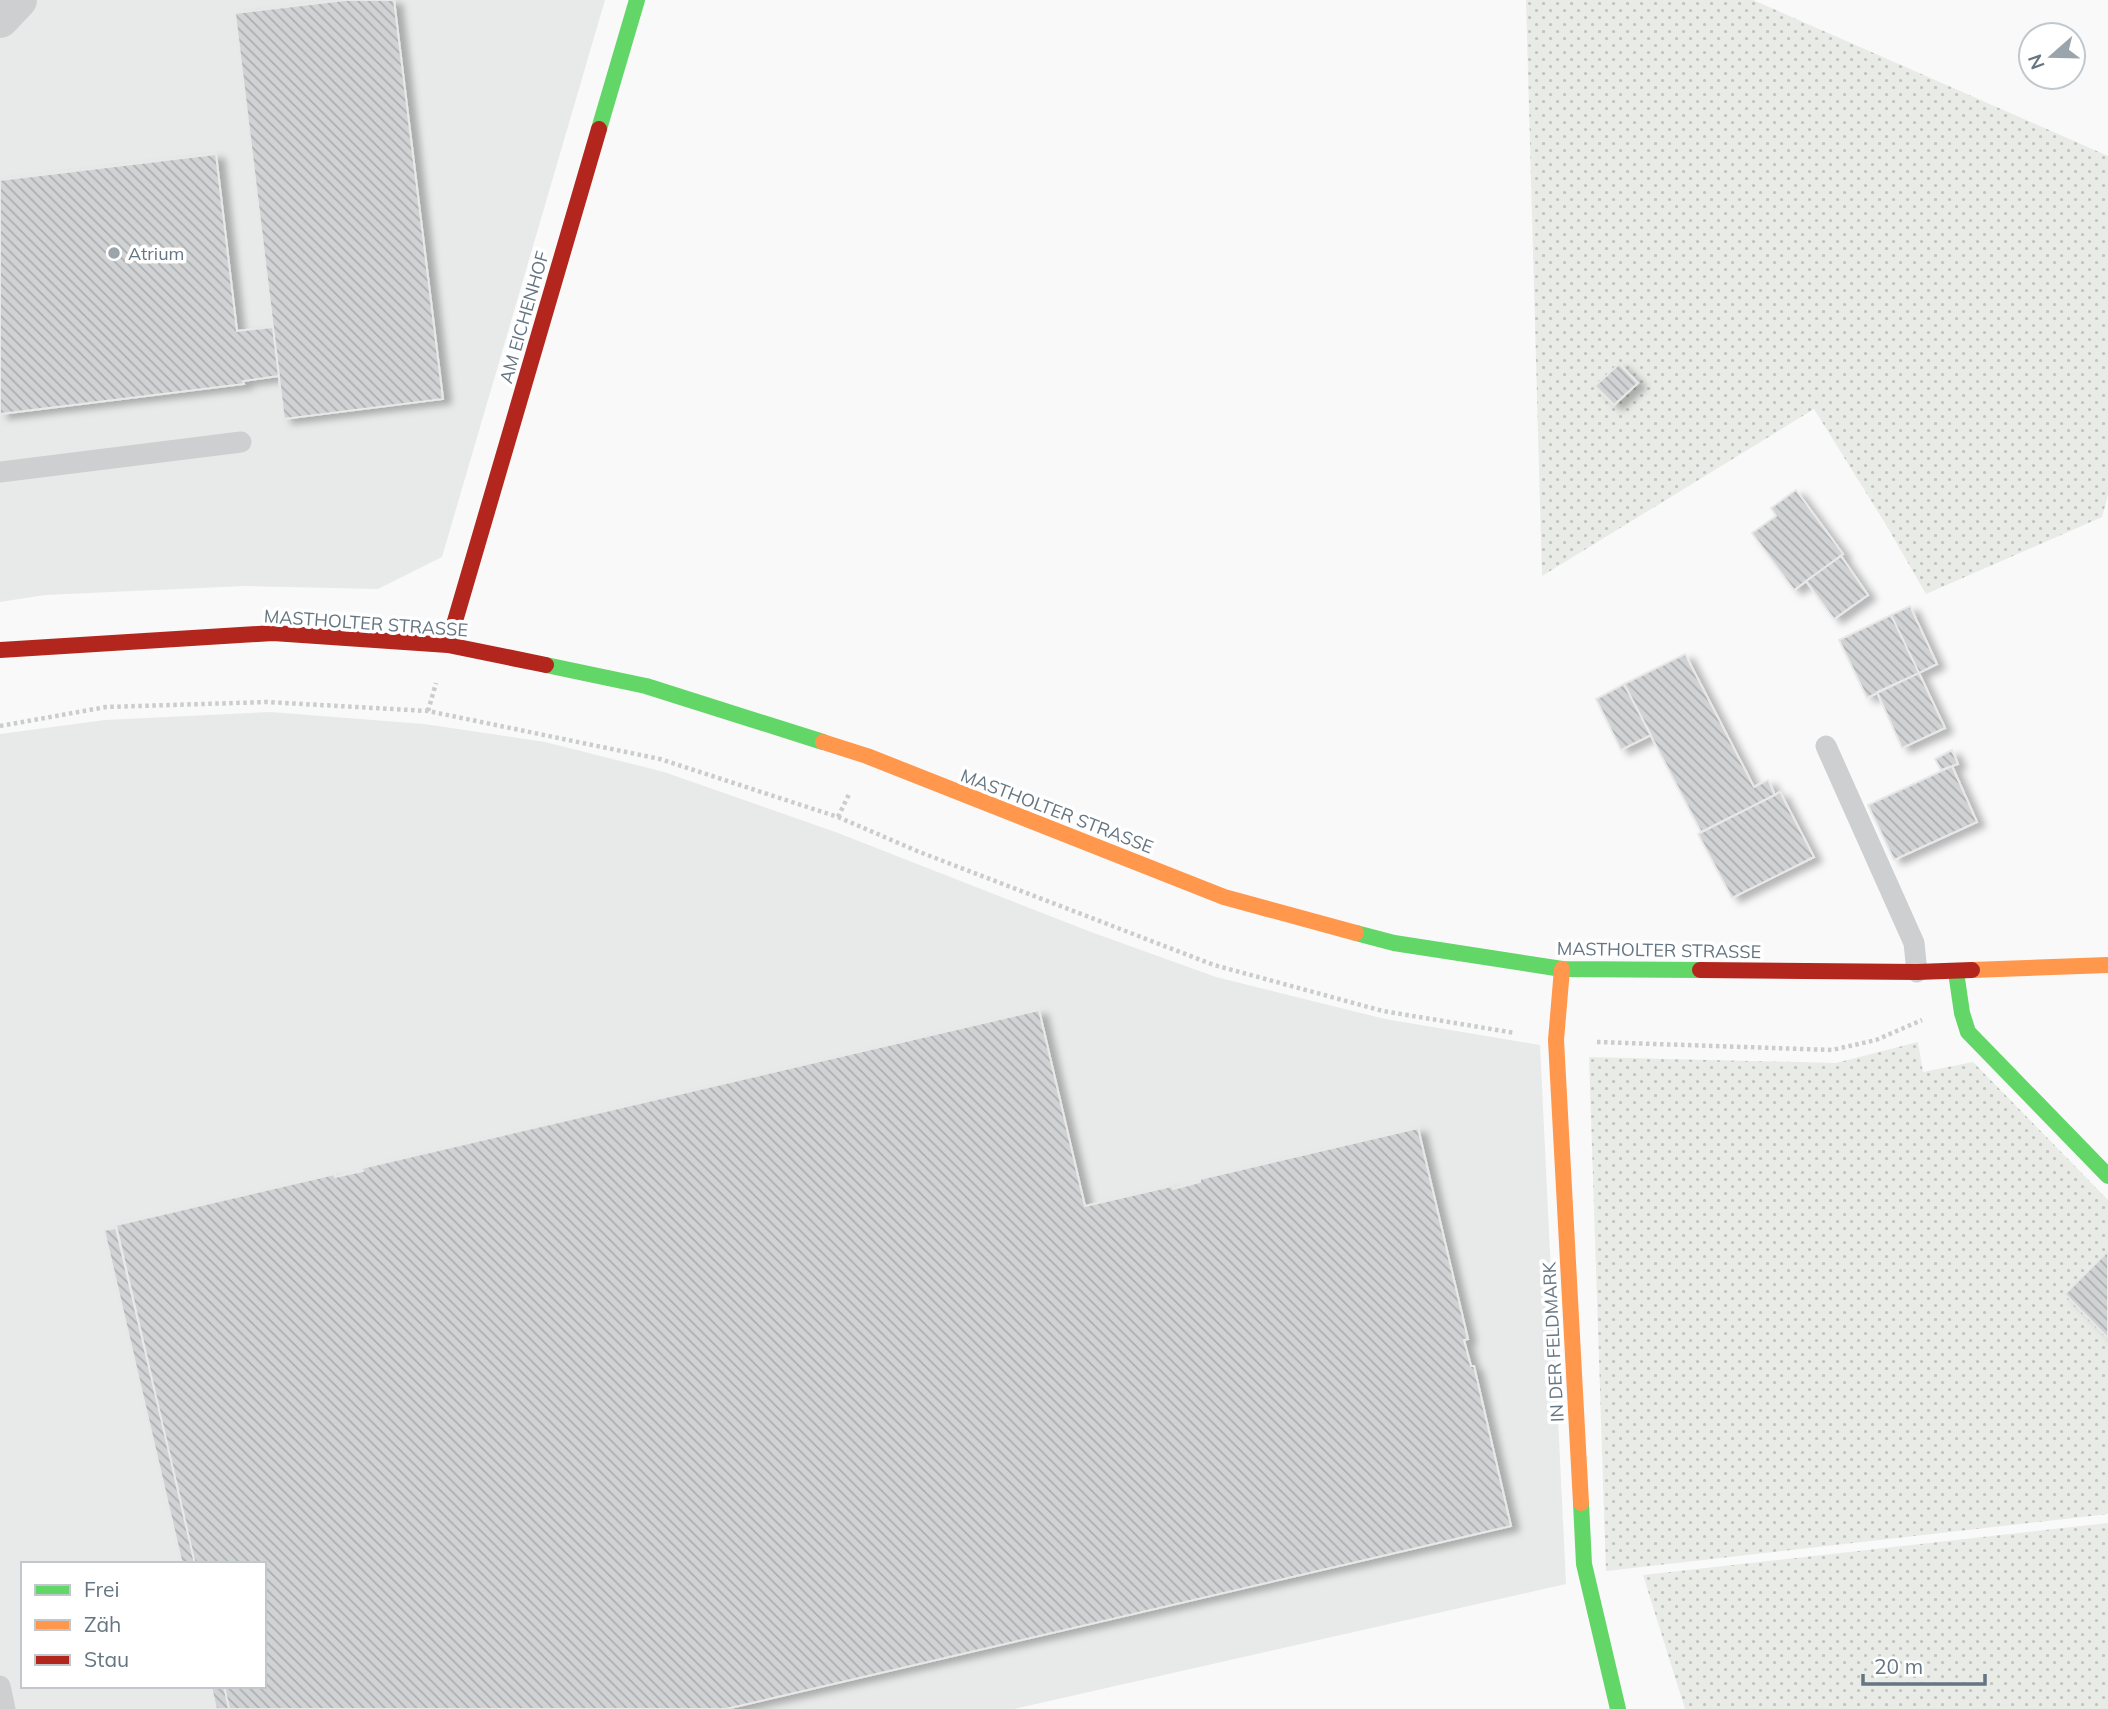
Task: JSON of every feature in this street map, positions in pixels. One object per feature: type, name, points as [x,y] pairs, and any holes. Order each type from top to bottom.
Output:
[{"type":"main road","name":"AM EICHENHOF","points":[[448,645],[637,0]]},
{"type":"main road","name":"MASTHOLTER STRASSE","points":[[0,650],[273,633],[448,645],[646,685],[867,756],[1224,897],[1394,943],[1562,969],[1956,972],[2108,965]]},
{"type":"main road","name":"IN DER FELDMARK","points":[[1562,969],[1556,1040],[1584,1564],[1618,1709]]},
{"type":"main road","points":[[1956,972],[1962,1013],[1968,1032],[2108,1176]]},
{"type":"street","points":[[0,19],[18,0]]},
{"type":"lane","points":[[0,472],[241,442]]},
{"type":"lane","points":[[1826,746],[1914,943],[1917,972]]},
{"type":"lane","points":[[0,1686],[5,1709]]},
{"type":"path","points":[[0,726],[106,707],[267,702],[428,711]]},
{"type":"shaded area","points":[[0,0],[605,0],[442,557],[378,589],[245,586],[45,595],[0,602]]},
{"type":"shaded area","points":[[1526,0],[1753,0],[2108,156],[2108,495],[2102,517],[1926,594],[1814,409],[1542,576]]},
{"type":"shaded area","points":[[270,712],[424,724],[545,742],[664,772],[838,833],[1091,932],[1216,977],[1385,1019],[1540,1045],[1566,1584],[1014,1709],[0,1709],[0,734],[105,720]]},
{"type":"shaded area","points":[[1918,1042],[1923,1072],[1973,1062],[2108,1200],[2108,1514],[1606,1571],[1589,1057],[1836,1063]]},
{"type":"shaded area","points":[[2108,1523],[2108,1709],[1685,1709],[1643,1575]]},
{"type":"building","points":[[345,0],[394,0],[443,399],[284,419],[235,13]]},
{"type":"building","name":"Atrium","points":[[216,154],[237,331],[273,327],[279,376],[243,381],[244,384],[0,414],[0,180]]},
{"type":"building","points":[[1619,364],[1638,383],[1614,405],[1595,386]]},
{"type":"building","points":[[1796,490],[1843,554],[1794,590],[1752,533],[1776,516],[1771,508]]},
{"type":"building","points":[[1841,556],[1868,595],[1834,619],[1806,581]]},
{"type":"building","points":[[1910,606],[1937,664],[1919,673],[1891,615]]},
{"type":"building","points":[[1891,615],[1919,673],[1867,698],[1839,640]]},
{"type":"building","points":[[1685,654],[1754,787],[1768,780],[1775,795],[1701,832],[1624,684]]},
{"type":"building","points":[[1919,673],[1945,728],[1902,748],[1877,692]]},
{"type":"building","points":[[1624,684],[1651,735],[1621,750],[1596,699]]},
{"type":"building","points":[[1952,750],[1958,764],[1941,770],[1935,759]]},
{"type":"building","points":[[1952,766],[1977,822],[1894,860],[1868,805]]},
{"type":"building","points":[[1780,792],[1814,857],[1732,898],[1698,834]]},
{"type":"building","points":[[1039,1010],[1085,1206],[1172,1186],[1173,1189],[1200,1182],[1200,1179],[1418,1128],[1468,1339],[1464,1340],[1471,1366],[1474,1366],[1511,1526],[726,1709],[229,1709],[224,1688],[266,1688],[266,1562],[195,1562],[116,1225],[335,1174],[335,1177],[363,1171],[362,1168]]},
{"type":"building","points":[[116,1228],[195,1562],[182,1562],[104,1230]]},
{"type":"building","points":[[2108,1251],[2108,1338],[2065,1294]]},
{"type":"building","points":[[211,1688],[224,1688],[229,1709],[216,1709]]},
{"type":"traffic: fast","points":[[599,129],[637,0]]},
{"type":"traffic: fast","points":[[546,665],[646,686],[823,742]]},
{"type":"traffic: fast","points":[[1356,933],[1394,943],[1562,969],[1700,970]]},
{"type":"traffic: fast","points":[[1956,972],[1962,1013],[1968,1032],[2108,1176]]},
{"type":"traffic: fast","points":[[1581,1503],[1584,1564],[1618,1709]]},
{"type":"traffic: slow","points":[[823,742],[867,756],[1224,897],[1356,933]]},
{"type":"traffic: slow","points":[[1972,970],[2108,965]]},
{"type":"traffic: slow","points":[[1562,969],[1556,1040],[1581,1503]]},
{"type":"traffic: jam","points":[[448,645],[599,129]]},
{"type":"traffic: jam","points":[[0,650],[273,633],[448,645],[546,665]]},
{"type":"traffic: jam","points":[[1700,970],[1972,970]]},
{"type":"place","name":"Atrium","points":[[114,253]]}]
